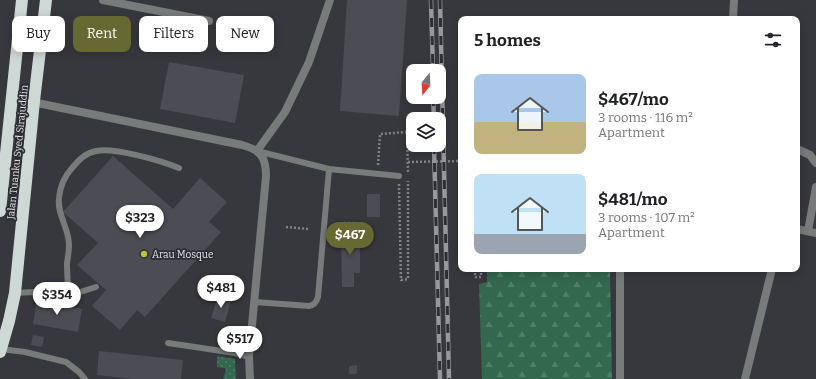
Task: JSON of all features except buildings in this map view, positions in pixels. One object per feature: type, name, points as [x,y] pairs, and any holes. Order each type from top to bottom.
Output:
[{"type":"highway","name":"Jalan Tuanku Syed Sirajuddin","points":[[0,203],[22,0]]},
{"type":"highway","name":"Jalan Tuanku Syed Sirajuddin","points":[[1,350],[15,293],[34,101],[46,0]]},
{"type":"street","points":[[103,0],[209,21]]},
{"type":"street","points":[[257,151],[285,112],[309,62],[330,0]]},
{"type":"street","points":[[733,16],[734,0]]},
{"type":"street","points":[[12,98],[34,101],[242,144],[257,151],[263,157],[266,164],[266,176],[250,357],[250,379]]},
{"type":"street","points":[[800,151],[810,156],[816,163]]},
{"type":"street","points":[[800,230],[812,232],[816,187]]},
{"type":"street","points":[[620,272],[620,379]]},
{"type":"street","points":[[745,379],[771,272]]},
{"type":"lane","points":[[68,293],[67,264],[69,244],[60,211],[59,197],[65,176],[81,157],[97,151],[116,152],[161,161],[179,168]]},
{"type":"lane","points":[[257,151],[329,169],[399,176]]},
{"type":"lane","points":[[255,302],[309,306],[314,305],[317,302],[329,169]]},
{"type":"lane","points":[[15,293],[68,293],[80,292],[96,287]]},
{"type":"lane","points":[[168,343],[235,353],[250,357]]},
{"type":"lane","points":[[1,350],[25,352],[66,362],[79,372],[85,379]]},
{"type":"path","points":[[377,174],[380,134],[407,132],[408,279],[401,280],[399,176]]},
{"type":"path","points":[[408,162],[458,161]]},
{"type":"path","points":[[335,231],[344,233],[344,223],[357,223]]},
{"type":"path","points":[[286,227],[309,229]]},
{"type":"path","points":[[475,272],[476,277],[481,277],[481,272]]},
{"type":"green space","points":[[487,272],[610,272],[612,379],[482,379],[479,284],[487,282]]},
{"type":"green space","points":[[217,356],[235,359],[236,379],[223,379],[226,370],[225,368],[217,367]]},
{"type":"railway","points":[[431,0],[433,64]]},
{"type":"railway","points":[[440,0],[449,379]]},
{"type":"railway","points":[[433,104],[434,112]]},
{"type":"railway","points":[[434,152],[440,379]]},
{"type":"place","name":"Arau Mosque","points":[[144,254]]}]
